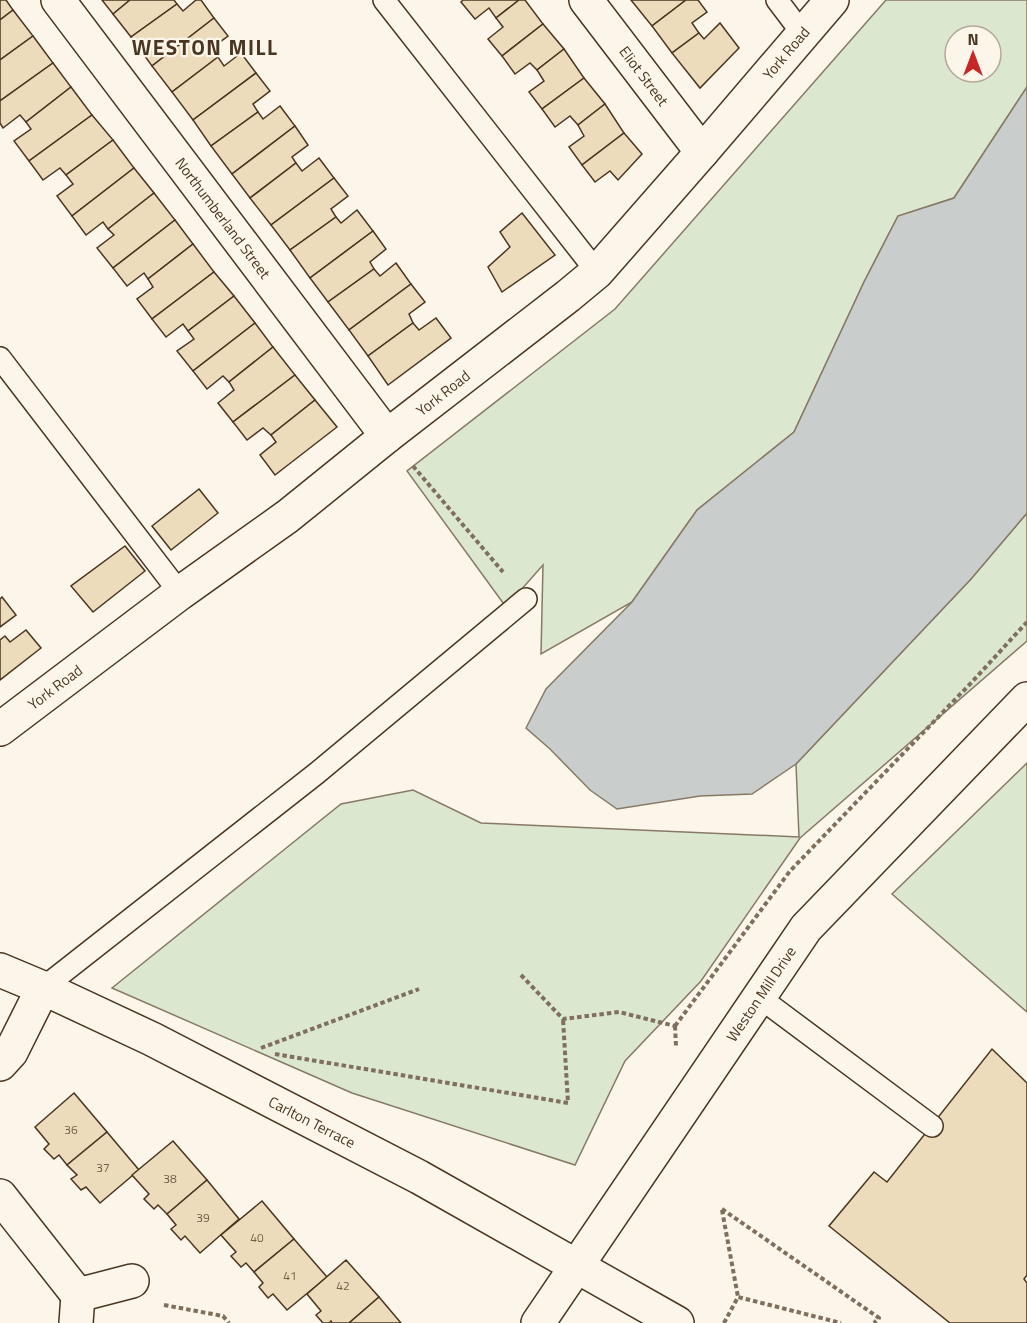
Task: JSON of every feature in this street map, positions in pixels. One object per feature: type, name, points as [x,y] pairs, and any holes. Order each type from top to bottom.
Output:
[{"type":"street","name":"Northumberland Street","points":[[58,0],[387,436]]},
{"type":"street","name":"Eliot Street","points":[[586,0],[702,152]]},
{"type":"street","name":"York Road","points":[[0,729],[180,593],[288,516],[597,272],[832,0]]},
{"type":"street","name":"Weston Mill Drive","points":[[538,1323],[806,928],[1027,699]]},
{"type":"street","name":"Carlton Terrace","points":[[0,970],[152,1039],[419,1177],[677,1323]]},
{"type":"street","points":[[0,1064],[11,1052],[43,988]]},
{"type":"street","points":[[0,1196],[77,1309],[132,1281]]},
{"type":"lane","points":[[384,0],[597,272]]},
{"type":"lane","points":[[777,0],[802,33]]},
{"type":"lane","points":[[0,358],[180,593]]},
{"type":"lane","points":[[43,988],[317,774],[526,599]]},
{"type":"lane","points":[[759,997],[932,1126]]},
{"type":"path","points":[[387,436],[526,599]]},
{"type":"path","points":[[563,1019],[619,1012],[675,1026],[790,872],[1027,622]]},
{"type":"path","points":[[419,989],[255,1051],[568,1103],[563,1019],[521,975]]},
{"type":"path","points":[[724,1323],[738,1297],[722,1209],[879,1318],[874,1323]]},
{"type":"path","points":[[132,1281],[158,1304],[223,1316],[229,1323]]},
{"type":"path","points":[[738,1297],[841,1323]]},
{"type":"green space","points":[[886,0],[1027,0],[1027,87],[954,198],[898,216],[864,282],[794,432],[697,510],[632,602],[541,654],[543,565],[506,607],[407,471],[615,309]]},
{"type":"green space","points":[[1027,513],[1027,641],[800,838],[701,981],[625,1061],[575,1165],[352,1093],[112,988],[341,804],[413,790],[481,823],[799,837],[796,764],[971,579]]},
{"type":"green space","points":[[1027,763],[1027,1012],[892,894]]},
{"type":"shaded area","points":[[1027,87],[1027,513],[971,579],[796,764],[752,794],[700,796],[617,809],[590,790],[526,728],[546,689],[632,602],[697,510],[794,432],[864,282],[898,216],[954,198]]},
{"type":"building","points":[[0,0],[6,0],[13,10],[0,20]]},
{"type":"building","points":[[102,0],[130,0],[113,14]]},
{"type":"building","points":[[130,0],[174,0],[177,4],[131,37],[113,14]]},
{"type":"building","points":[[196,0],[201,0],[214,18],[152,66],[131,37],[177,4],[183,11]]},
{"type":"building","points":[[463,0],[519,0],[496,18],[489,8],[475,19],[461,2]]},
{"type":"building","points":[[519,0],[525,0],[543,24],[502,56],[488,39],[503,27],[496,18]]},
{"type":"building","points":[[631,0],[686,0],[652,26]]},
{"type":"building","points":[[686,0],[698,0],[707,12],[692,23],[699,33],[672,53],[652,26]]},
{"type":"building","points":[[13,10],[33,36],[0,60],[0,20]]},
{"type":"building","points":[[214,18],[228,36],[212,48],[218,57],[172,92],[152,66]]},
{"type":"building","points":[[720,23],[739,48],[700,88],[672,53],[699,33],[704,39]]},
{"type":"building","points":[[543,24],[564,49],[537,70],[530,63],[515,74],[502,56]]},
{"type":"building","points":[[33,36],[53,63],[0,101],[0,60]]},
{"type":"building","points":[[564,49],[584,78],[542,109],[529,92],[544,81],[537,70]]},
{"type":"building","points":[[241,53],[256,73],[193,120],[172,92],[218,57],[224,66]]},
{"type":"building","points":[[53,63],[71,87],[26,122],[20,115],[3,128],[0,123],[0,101]]},
{"type":"building","points":[[256,73],[270,91],[253,104],[258,112],[211,146],[193,120]]},
{"type":"building","points":[[584,78],[605,104],[578,125],[570,116],[555,127],[542,109]]},
{"type":"building","points":[[71,87],[92,115],[29,161],[14,141],[31,129],[26,122]]},
{"type":"building","points":[[605,104],[624,133],[582,165],[569,147],[584,136],[578,125]]},
{"type":"building","points":[[280,106],[295,126],[232,174],[211,146],[258,112],[263,119]]},
{"type":"building","points":[[92,115],[113,140],[66,175],[60,168],[43,180],[29,161]]},
{"type":"building","points":[[295,126],[308,145],[292,157],[296,163],[250,198],[232,174]]},
{"type":"building","points":[[624,133],[642,154],[618,180],[610,171],[595,182],[582,165]]},
{"type":"building","points":[[113,140],[134,168],[72,216],[57,196],[73,184],[66,175]]},
{"type":"building","points":[[319,158],[334,178],[271,225],[250,198],[296,163],[302,171]]},
{"type":"building","points":[[134,168],[154,193],[108,229],[103,222],[86,235],[72,216]]},
{"type":"building","points":[[334,178],[348,196],[331,209],[336,217],[290,250],[271,225]]},
{"type":"building","points":[[154,193],[175,220],[113,268],[97,248],[114,235],[108,229]]},
{"type":"building","points":[[357,210],[373,231],[310,278],[290,250],[336,217],[341,223]]},
{"type":"building","points":[[522,213],[555,255],[502,292],[488,267],[510,247],[500,232]]},
{"type":"building","points":[[175,220],[193,244],[148,279],[144,273],[127,286],[113,268]]},
{"type":"building","points":[[373,231],[386,249],[370,262],[374,269],[328,302],[310,278]]},
{"type":"building","points":[[193,244],[214,272],[152,319],[137,299],[153,287],[148,279]]},
{"type":"building","points":[[396,263],[411,284],[349,330],[328,302],[374,269],[380,276]]},
{"type":"building","points":[[214,272],[234,296],[188,331],[183,324],[166,337],[152,319]]},
{"type":"building","points":[[411,284],[425,302],[409,314],[413,323],[368,356],[349,330]]},
{"type":"building","points":[[234,296],[255,323],[193,371],[177,351],[194,339],[188,331]]},
{"type":"building","points":[[436,318],[451,338],[388,385],[368,356],[413,323],[419,330]]},
{"type":"building","points":[[255,323],[273,347],[229,382],[223,376],[207,389],[193,371]]},
{"type":"building","points":[[273,347],[295,375],[233,422],[218,403],[234,390],[229,382]]},
{"type":"building","points":[[295,375],[315,400],[271,435],[263,428],[247,440],[233,422]]},
{"type":"building","points":[[315,400],[337,427],[275,475],[260,455],[276,442],[271,435]]},
{"type":"building","points":[[199,489],[218,513],[171,550],[152,526]]},
{"type":"building","points":[[125,546],[145,571],[93,612],[71,586]]},
{"type":"building","points":[[2,597],[16,615],[0,627],[0,599]]},
{"type":"building","points":[[26,630],[41,648],[0,680],[0,640],[5,636],[10,642]]},
{"type":"building","points":[[992,1049],[1027,1083],[1027,1275],[1024,1279],[1027,1283],[1027,1323],[950,1323],[829,1226],[874,1172],[887,1182]]},
{"type":"building","points":[[74,1093],[107,1132],[67,1165],[59,1155],[54,1159],[44,1149],[49,1144],[35,1127]]},
{"type":"building","points":[[107,1132],[139,1170],[100,1203],[86,1187],[81,1190],[71,1179],[77,1175],[67,1165]]},
{"type":"building","points":[[173,1141],[207,1180],[167,1214],[158,1205],[154,1209],[144,1199],[149,1194],[132,1175]]},
{"type":"building","points":[[207,1180],[239,1219],[200,1253],[185,1236],[181,1240],[171,1229],[176,1225],[167,1214]]},
{"type":"building","points":[[262,1201],[294,1239],[254,1272],[246,1263],[241,1267],[231,1256],[236,1252],[221,1235]]},
{"type":"building","points":[[294,1239],[327,1277],[287,1310],[273,1294],[268,1298],[259,1287],[263,1283],[254,1272]]},
{"type":"building","points":[[346,1260],[379,1297],[349,1323],[332,1323],[331,1321],[323,1323],[316,1315],[321,1311],[307,1294]]},
{"type":"building","points":[[379,1297],[401,1323],[349,1323]]},
{"type":"district","name":"WESTON MILL","points":[[205,47]]}]
